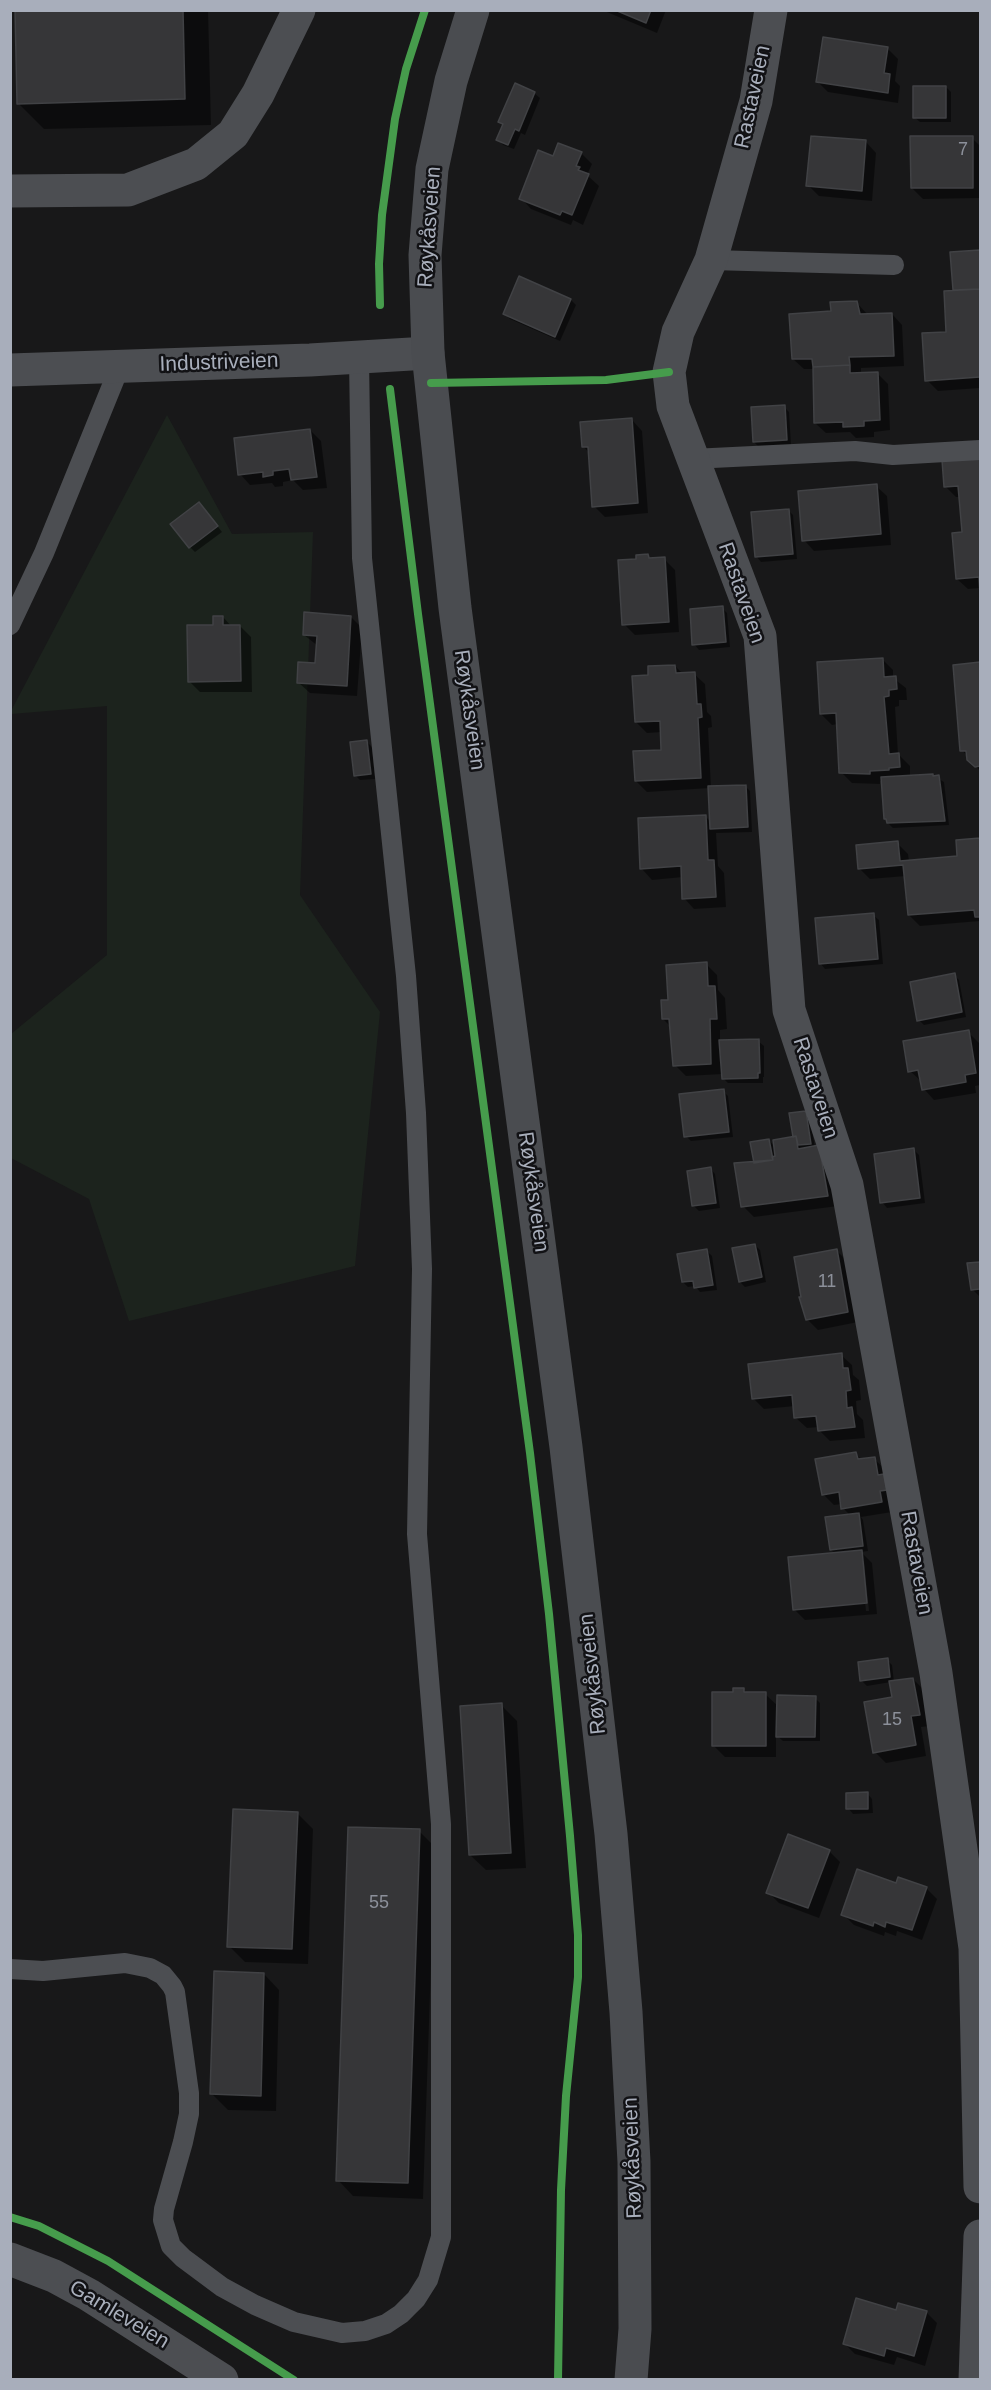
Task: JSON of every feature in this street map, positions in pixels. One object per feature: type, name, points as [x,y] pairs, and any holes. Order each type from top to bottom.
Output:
[{"type":"main road","name":"Røykåsveien","points":[[472,10],[451,81],[432,169],[425,255],[428,353],[455,608],[568,1459],[609,1823],[626,2012],[634,2162],[635,2318],[631,2379]]},
{"type":"street","points":[[10,191],[128,190],[196,164],[233,134],[258,94],[299,10]]},
{"type":"street","name":"Rastaveien","points":[[771,10],[756,101],[711,260],[678,332],[669,372],[673,406],[760,636],[789,1010],[847,1185],[936,1673],[975,1948],[981,2187]]},
{"type":"street","name":"Industriveien","points":[[10,370],[359,358],[428,353]]},
{"type":"street","points":[[975,2379],[981,2236]]},
{"type":"street","name":"Gamleveien","points":[[10,2259],[54,2276],[89,2295],[222,2379]]},
{"type":"lane","points":[[711,260],[894,265]]},
{"type":"lane","points":[[10,1969],[43,1971],[125,1963],[150,1968],[163,1975],[172,1986],[175,1992],[189,2093],[189,2114],[163,2220],[171,2246],[183,2258],[222,2287],[255,2304],[294,2322],[342,2333],[365,2331],[386,2324],[401,2314],[416,2299],[428,2280],[441,2237],[441,1824],[417,1534],[422,1269],[416,1113],[406,976],[362,558],[359,358]]},
{"type":"lane","points":[[10,625],[44,554],[120,366]]},
{"type":"lane","points":[[692,459],[855,451],[893,455],[981,450]]},
{"type":"shaded area","points":[[167,415],[232,534],[313,532],[300,895],[380,1012],[355,1266],[129,1321],[89,1199],[11,1158],[11,1034],[107,955],[107,706],[11,714],[11,711]]},
{"type":"building","points":[[15,10],[183,10],[185,99],[17,104]]},
{"type":"building","points":[[615,10],[651,10],[646,23]]},
{"type":"building","points":[[823,37],[888,47],[884,73],[890,74],[888,93],[816,82]]},
{"type":"building","points":[[515,83],[535,92],[519,131],[515,129],[508,145],[496,140],[503,124],[498,122]]},
{"type":"building","points":[[913,86],[946,86],[946,118],[913,118]]},
{"type":"building","points":[[811,136],[866,140],[862,191],[806,186]]},
{"type":"building","points":[[910,136],[973,136],[973,188],[911,188]]},
{"type":"building","points":[[558,143],[582,152],[576,166],[580,167],[578,170],[589,174],[572,215],[562,211],[560,215],[519,199],[538,150],[553,156]]},
{"type":"building","points":[[980,250],[980,289],[953,290],[950,252]]},
{"type":"building","points":[[519,276],[571,299],[555,337],[503,314]]},
{"type":"building","points":[[980,289],[980,377],[925,381],[922,333],[946,332],[944,291]]},
{"type":"building","points":[[857,301],[860,314],[892,313],[894,356],[849,357],[850,365],[813,367],[812,359],[792,359],[789,314],[831,311],[830,302]]},
{"type":"building","points":[[850,365],[850,373],[878,372],[880,420],[864,421],[864,426],[843,427],[843,422],[814,423],[813,367]]},
{"type":"building","points":[[785,405],[787,440],[753,442],[751,407]]},
{"type":"building","points":[[632,418],[638,503],[592,507],[588,447],[582,447],[580,422]]},
{"type":"building","points":[[310,429],[317,477],[291,480],[289,469],[273,471],[273,475],[263,477],[263,472],[238,475],[234,438]]},
{"type":"building","points":[[980,456],[980,595],[979,577],[956,579],[952,533],[962,532],[958,486],[944,487],[942,460]]},
{"type":"building","points":[[877,484],[881,534],[802,541],[798,491]]},
{"type":"building","points":[[199,502],[218,526],[189,548],[170,524]]},
{"type":"building","points":[[789,509],[793,554],[755,557],[751,512]]},
{"type":"building","points":[[648,554],[649,558],[665,557],[669,622],[622,625],[618,560],[636,559],[636,555]]},
{"type":"building","points":[[723,606],[726,642],[692,645],[690,609]]},
{"type":"building","points":[[304,612],[351,616],[347,686],[297,683],[298,662],[315,663],[317,636],[303,635]]},
{"type":"building","points":[[213,616],[223,616],[223,625],[240,625],[241,681],[188,682],[187,625],[213,625]]},
{"type":"building","points":[[883,658],[884,677],[896,676],[897,689],[889,690],[889,696],[884,697],[889,754],[899,753],[900,767],[870,771],[870,774],[839,773],[836,713],[820,714],[817,662]]},
{"type":"building","points":[[980,662],[980,766],[975,767],[967,760],[966,751],[960,751],[953,665]]},
{"type":"building","points":[[675,665],[676,673],[695,672],[697,704],[701,704],[702,717],[698,718],[701,778],[635,781],[633,751],[661,750],[660,721],[635,722],[632,676],[648,675],[648,666]]},
{"type":"building","points":[[367,740],[371,774],[354,776],[350,742]]},
{"type":"building","points":[[933,774],[933,776],[939,775],[945,821],[887,823],[884,819],[881,777]]},
{"type":"building","points":[[746,785],[748,827],[710,829],[708,786]]},
{"type":"building","points":[[706,815],[708,860],[714,860],[716,897],[682,899],[681,866],[640,869],[638,818]]},
{"type":"building","points":[[980,838],[980,917],[975,917],[974,910],[908,915],[903,865],[858,869],[856,845],[898,841],[900,861],[957,856],[956,840]]},
{"type":"building","points":[[874,913],[878,959],[819,964],[815,918]]},
{"type":"building","points":[[707,962],[708,986],[715,986],[717,1019],[710,1019],[711,1064],[673,1066],[669,1019],[662,1019],[661,1000],[668,1000],[666,965]]},
{"type":"building","points":[[955,973],[962,1012],[917,1021],[910,982]]},
{"type":"building","points":[[969,1030],[976,1073],[965,1075],[966,1082],[922,1090],[918,1070],[908,1072],[903,1041]]},
{"type":"building","points":[[759,1039],[760,1073],[758,1073],[758,1078],[722,1079],[719,1040]]},
{"type":"building","points":[[724,1089],[729,1132],[684,1137],[679,1094]]},
{"type":"building","points":[[806,1111],[811,1144],[798,1145],[796,1136],[793,1137],[789,1113]]},
{"type":"building","points":[[796,1136],[798,1149],[819,1145],[828,1196],[741,1207],[734,1163],[773,1160],[772,1157],[775,1156],[773,1140]]},
{"type":"building","points":[[769,1139],[773,1160],[754,1163],[750,1142]]},
{"type":"building","points":[[914,1148],[920,1198],[880,1203],[874,1154]]},
{"type":"building","points":[[711,1167],[716,1203],[692,1206],[687,1171]]},
{"type":"building","points":[[755,1244],[762,1277],[739,1282],[732,1248]]},
{"type":"building","points":[[707,1249],[713,1285],[694,1288],[693,1281],[682,1282],[677,1254]]},
{"type":"building","points":[[837,1249],[848,1312],[806,1320],[799,1297],[801,1297],[794,1257]]},
{"type":"building","points":[[980,1262],[980,1289],[971,1290],[967,1263]]},
{"type":"building","points":[[842,1353],[843,1368],[848,1368],[851,1390],[846,1391],[847,1408],[852,1407],[855,1427],[818,1431],[816,1416],[794,1418],[792,1395],[752,1399],[748,1364]]},
{"type":"building","points":[[856,1452],[858,1459],[875,1457],[878,1475],[884,1474],[887,1490],[880,1491],[882,1502],[841,1509],[839,1492],[822,1495],[815,1459]]},
{"type":"building","points":[[859,1513],[863,1546],[830,1550],[825,1517]]},
{"type":"building","points":[[862,1550],[867,1603],[793,1610],[788,1557]]},
{"type":"building","points":[[888,1658],[890,1677],[860,1681],[858,1662]]},
{"type":"building","points":[[913,1678],[920,1715],[911,1716],[916,1745],[873,1753],[864,1702],[892,1697],[889,1681]]},
{"type":"building","points":[[733,1688],[744,1688],[744,1692],[766,1692],[766,1746],[712,1746],[712,1692],[733,1692]]},
{"type":"building","points":[[777,1695],[816,1696],[815,1737],[776,1737]]},
{"type":"building","points":[[502,1703],[511,1853],[469,1855],[460,1706]]},
{"type":"building","points":[[868,1792],[868,1809],[846,1809],[846,1793]]},
{"type":"building","points":[[233,1809],[298,1812],[292,1949],[227,1947]]},
{"type":"building","points":[[348,1827],[420,1829],[408,2183],[336,2181]]},
{"type":"building","points":[[788,1834],[830,1850],[808,1908],[766,1893]]},
{"type":"building","points":[[857,1869],[896,1883],[898,1877],[927,1887],[912,1930],[886,1922],[885,1927],[874,1922],[873,1926],[841,1915]]},
{"type":"building","points":[[214,1971],[264,1973],[261,2096],[210,2094]]},
{"type":"building","points":[[856,2298],[896,2310],[898,2303],[927,2311],[914,2356],[886,2348],[884,2356],[843,2344]]},
{"type":"cycle path","points":[[380,305],[379,264],[382,215],[395,119],[406,69],[425,10]]},
{"type":"cycle path","points":[[431,383],[606,380],[669,372]]},
{"type":"cycle path","points":[[390,389],[530,1453],[549,1614],[570,1836],[578,1935],[578,1977],[566,2096],[561,2190],[558,2380]]},
{"type":"cycle path","points":[[10,2217],[39,2226],[108,2261],[294,2380]]}]
